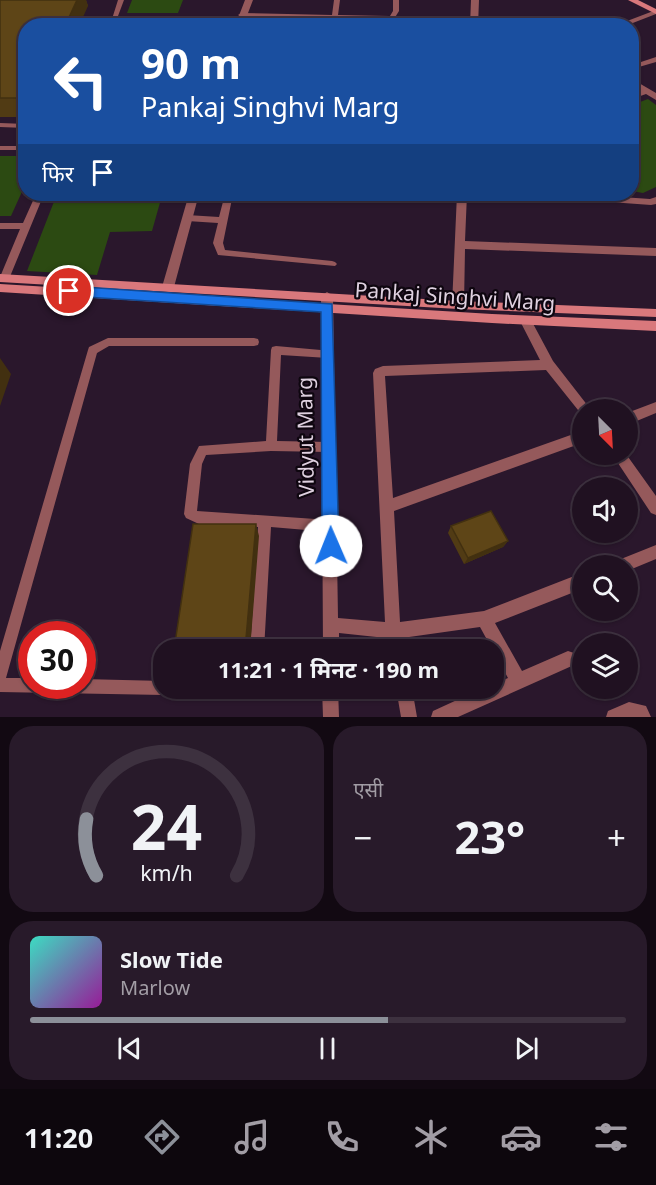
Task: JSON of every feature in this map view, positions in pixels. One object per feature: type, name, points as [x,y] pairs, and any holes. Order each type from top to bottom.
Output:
[{"type":"street","points":[[240,18],[249,0]]},
{"type":"street","points":[[474,18],[475,0]]},
{"type":"street","points":[[632,0],[656,12]]},
{"type":"street","points":[[639,18],[656,12]]},
{"type":"street","points":[[639,65],[656,59]]},
{"type":"street","points":[[639,86],[656,98]]},
{"type":"street","points":[[639,94],[647,91]]},
{"type":"street","points":[[167,292],[192,201]]},
{"type":"street","points":[[458,305],[462,201]]},
{"type":"street","points":[[632,201],[654,204]]},
{"type":"street","points":[[460,245],[656,252]]},
{"type":"street","name":"Pankaj Singhvi Marg","points":[[1,282],[327,302],[526,321],[656,326]]},
{"type":"street","name":"Pankaj Singhvi Marg","points":[[327,302],[656,313]]},
{"type":"street","name":"Vidyut Marg","points":[[327,302],[331,639]]},
{"type":"street","points":[[526,321],[549,365],[575,399]]},
{"type":"street","points":[[394,639],[379,374],[383,371],[549,365]]},
{"type":"street","points":[[638,414],[656,407]]},
{"type":"street","points":[[387,507],[572,441]]},
{"type":"street","points":[[626,465],[656,508]]},
{"type":"street","points":[[638,559],[656,552]]},
{"type":"street","points":[[332,625],[393,631],[484,619],[572,585]]},
{"type":"street","points":[[484,619],[519,681]]},
{"type":"street","points":[[439,717],[568,659]]},
{"type":"street","points":[[330,699],[331,717]]},
{"type":"street","points":[[406,699],[409,717]]},
{"type":"street","points":[[614,717],[628,710],[640,712],[643,717]]},
{"type":"lane","points":[[114,18],[121,0]]},
{"type":"lane","points":[[335,16],[337,0]]},
{"type":"lane","points":[[241,15],[392,18],[396,11],[396,0]]},
{"type":"lane","points":[[0,125],[18,126]]},
{"type":"lane","points":[[0,148],[18,148]]},
{"type":"lane","points":[[1,282],[37,201]]},
{"type":"lane","points":[[228,201],[218,243],[221,253],[332,264]]},
{"type":"lane","points":[[187,218],[223,220]]},
{"type":"lane","points":[[0,226],[26,226]]},
{"type":"lane","points":[[0,675],[93,350],[108,342],[254,342]]},
{"type":"lane","points":[[270,447],[276,351],[328,354]]},
{"type":"lane","points":[[329,447],[203,450],[196,464],[190,514],[199,518],[330,526]]},
{"type":"lane","points":[[258,639],[265,521]]},
{"type":"lane","points":[[0,685],[153,688]]},
{"type":"green space","points":[[132,0],[183,0],[178,13],[127,13]]},
{"type":"green space","points":[[648,99],[656,105],[656,187],[643,193],[639,192],[639,102]]},
{"type":"green space","points":[[0,156],[18,156],[18,200],[11,216],[0,216]]},
{"type":"green space","points":[[54,201],[160,201],[152,231],[110,232],[97,275],[27,271]]},
{"type":"building","points":[[0,0],[77,0],[69,18],[18,18],[18,98],[0,98]]},
{"type":"building","points":[[491,511],[508,541],[468,558],[451,526]]},
{"type":"building","points":[[193,524],[256,524],[246,639],[176,639]]},
{"type":"route","points":[[69,291],[327,308],[331,546]]}]
